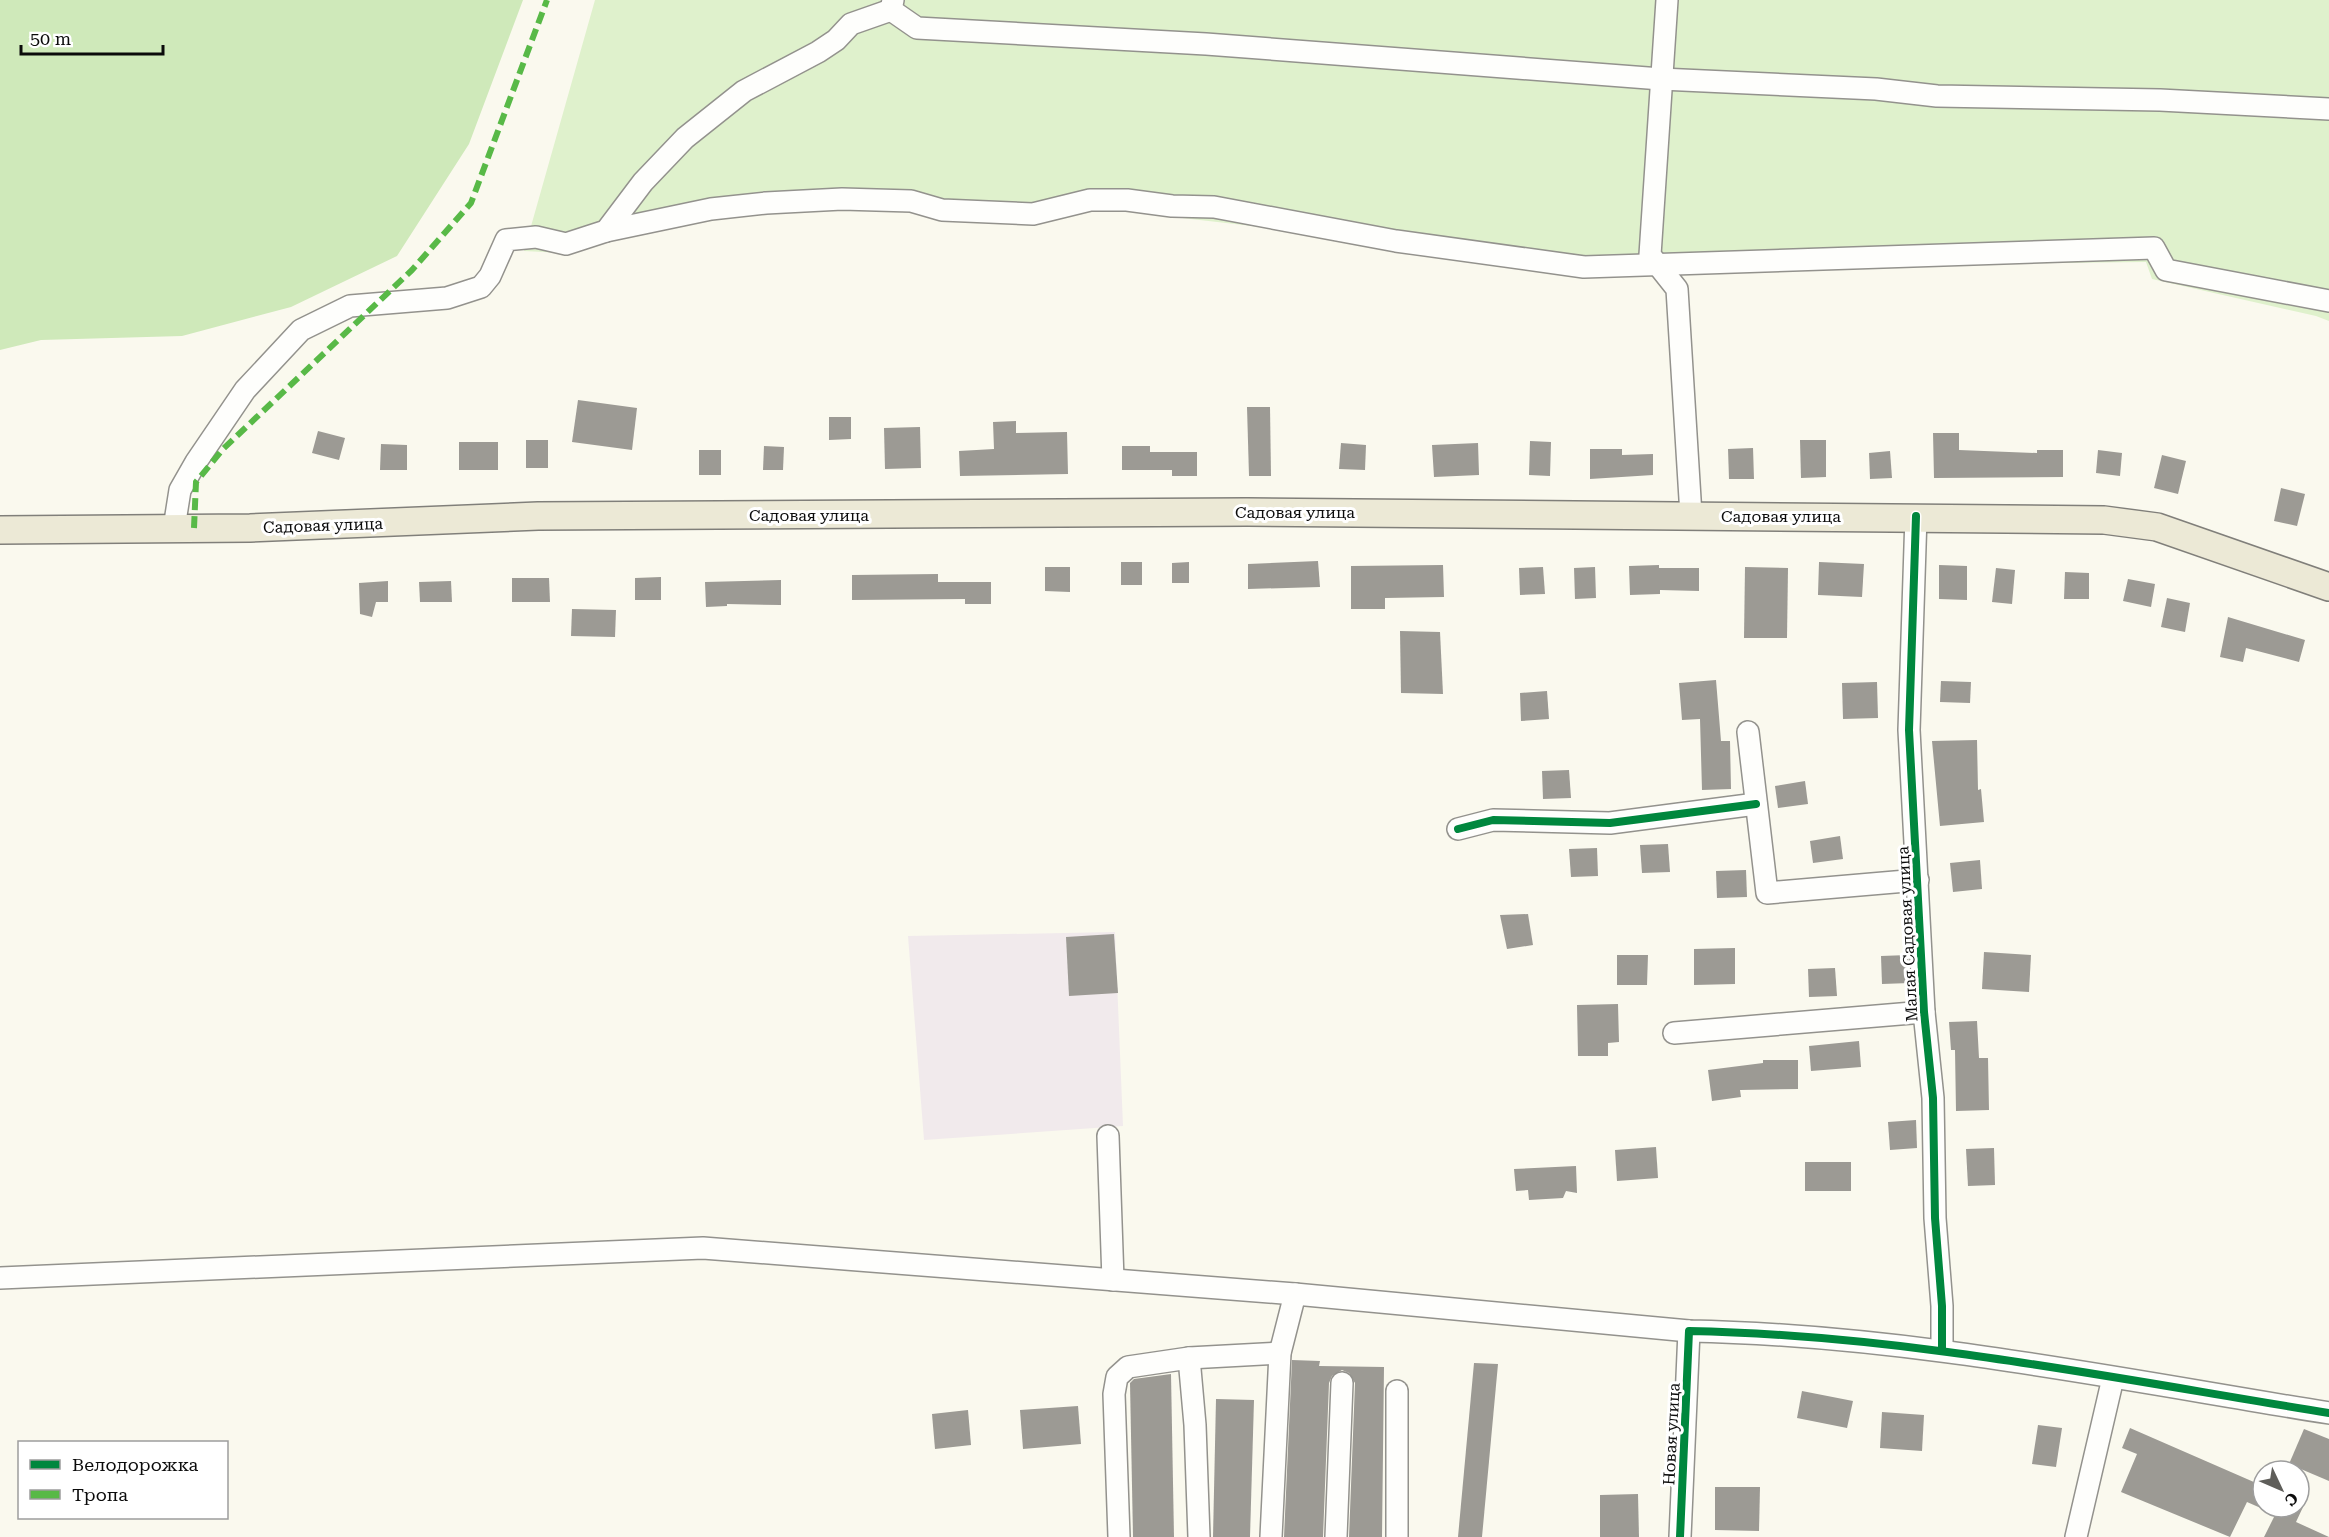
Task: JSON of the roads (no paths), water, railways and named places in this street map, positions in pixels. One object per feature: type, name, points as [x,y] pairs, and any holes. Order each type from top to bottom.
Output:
[{"type":"main road","name":"Садовая улица","points":[[0,530],[250,528],[549,516],[1247,512],[2104,519],[2157,526],[2329,586]]},
{"type":"street","points":[[1667,0],[1650,255],[1677,288],[1691,515]]},
{"type":"street","points":[[606,231],[643,182],[685,138],[744,91],[818,52],[836,40],[851,24],[892,5],[917,28],[1206,44],[1661,79],[1876,90],[1937,96],[2160,100],[2329,109]]},
{"type":"street","points":[[174,528],[180,490],[196,462],[245,390],[301,330],[350,306],[447,297],[481,287],[490,276],[506,240],[536,237],[566,244],[606,231],[711,209],[766,203],[842,199],[911,201],[942,210],[1033,214],[1090,200],[1127,200],[1172,206],[1214,207],[1396,240],[1584,267],[2154,248],[2166,270],[2329,301]]},
{"type":"street","name":"Малая Садовая улица","points":[[1916,516],[1909,730],[1924,1012],[1933,1098],[1935,1218],[1942,1306],[1942,1350]]},
{"type":"street","name":"Малая Садовая улица","points":[[1748,732],[1767,893],[1918,880]]},
{"type":"street","points":[[1458,829],[1493,820],[1610,823],[1756,804]]},
{"type":"street","name":"Малая Садовая улица","points":[[1674,1033],[1924,1012]]},
{"type":"street","points":[[1108,1136],[1113,1280]]},
{"type":"street","points":[[0,1278],[703,1248],[1295,1294],[1689,1331],[1744,1332],[1942,1350],[2329,1413]]},
{"type":"street","points":[[1271,1537],[1280,1353],[1295,1294]]},
{"type":"street","name":"Новая улица","points":[[1680,1537],[1689,1331]]},
{"type":"street","points":[[1119,1537],[1114,1394],[1117,1377],[1128,1367],[1189,1358],[1280,1353]]},
{"type":"street","points":[[1189,1358],[1195,1425],[1199,1537]]},
{"type":"street","points":[[2076,1537],[2113,1378]]},
{"type":"street","points":[[1336,1537],[1342,1383]]},
{"type":"street","points":[[1397,1391],[1397,1537]]}]
